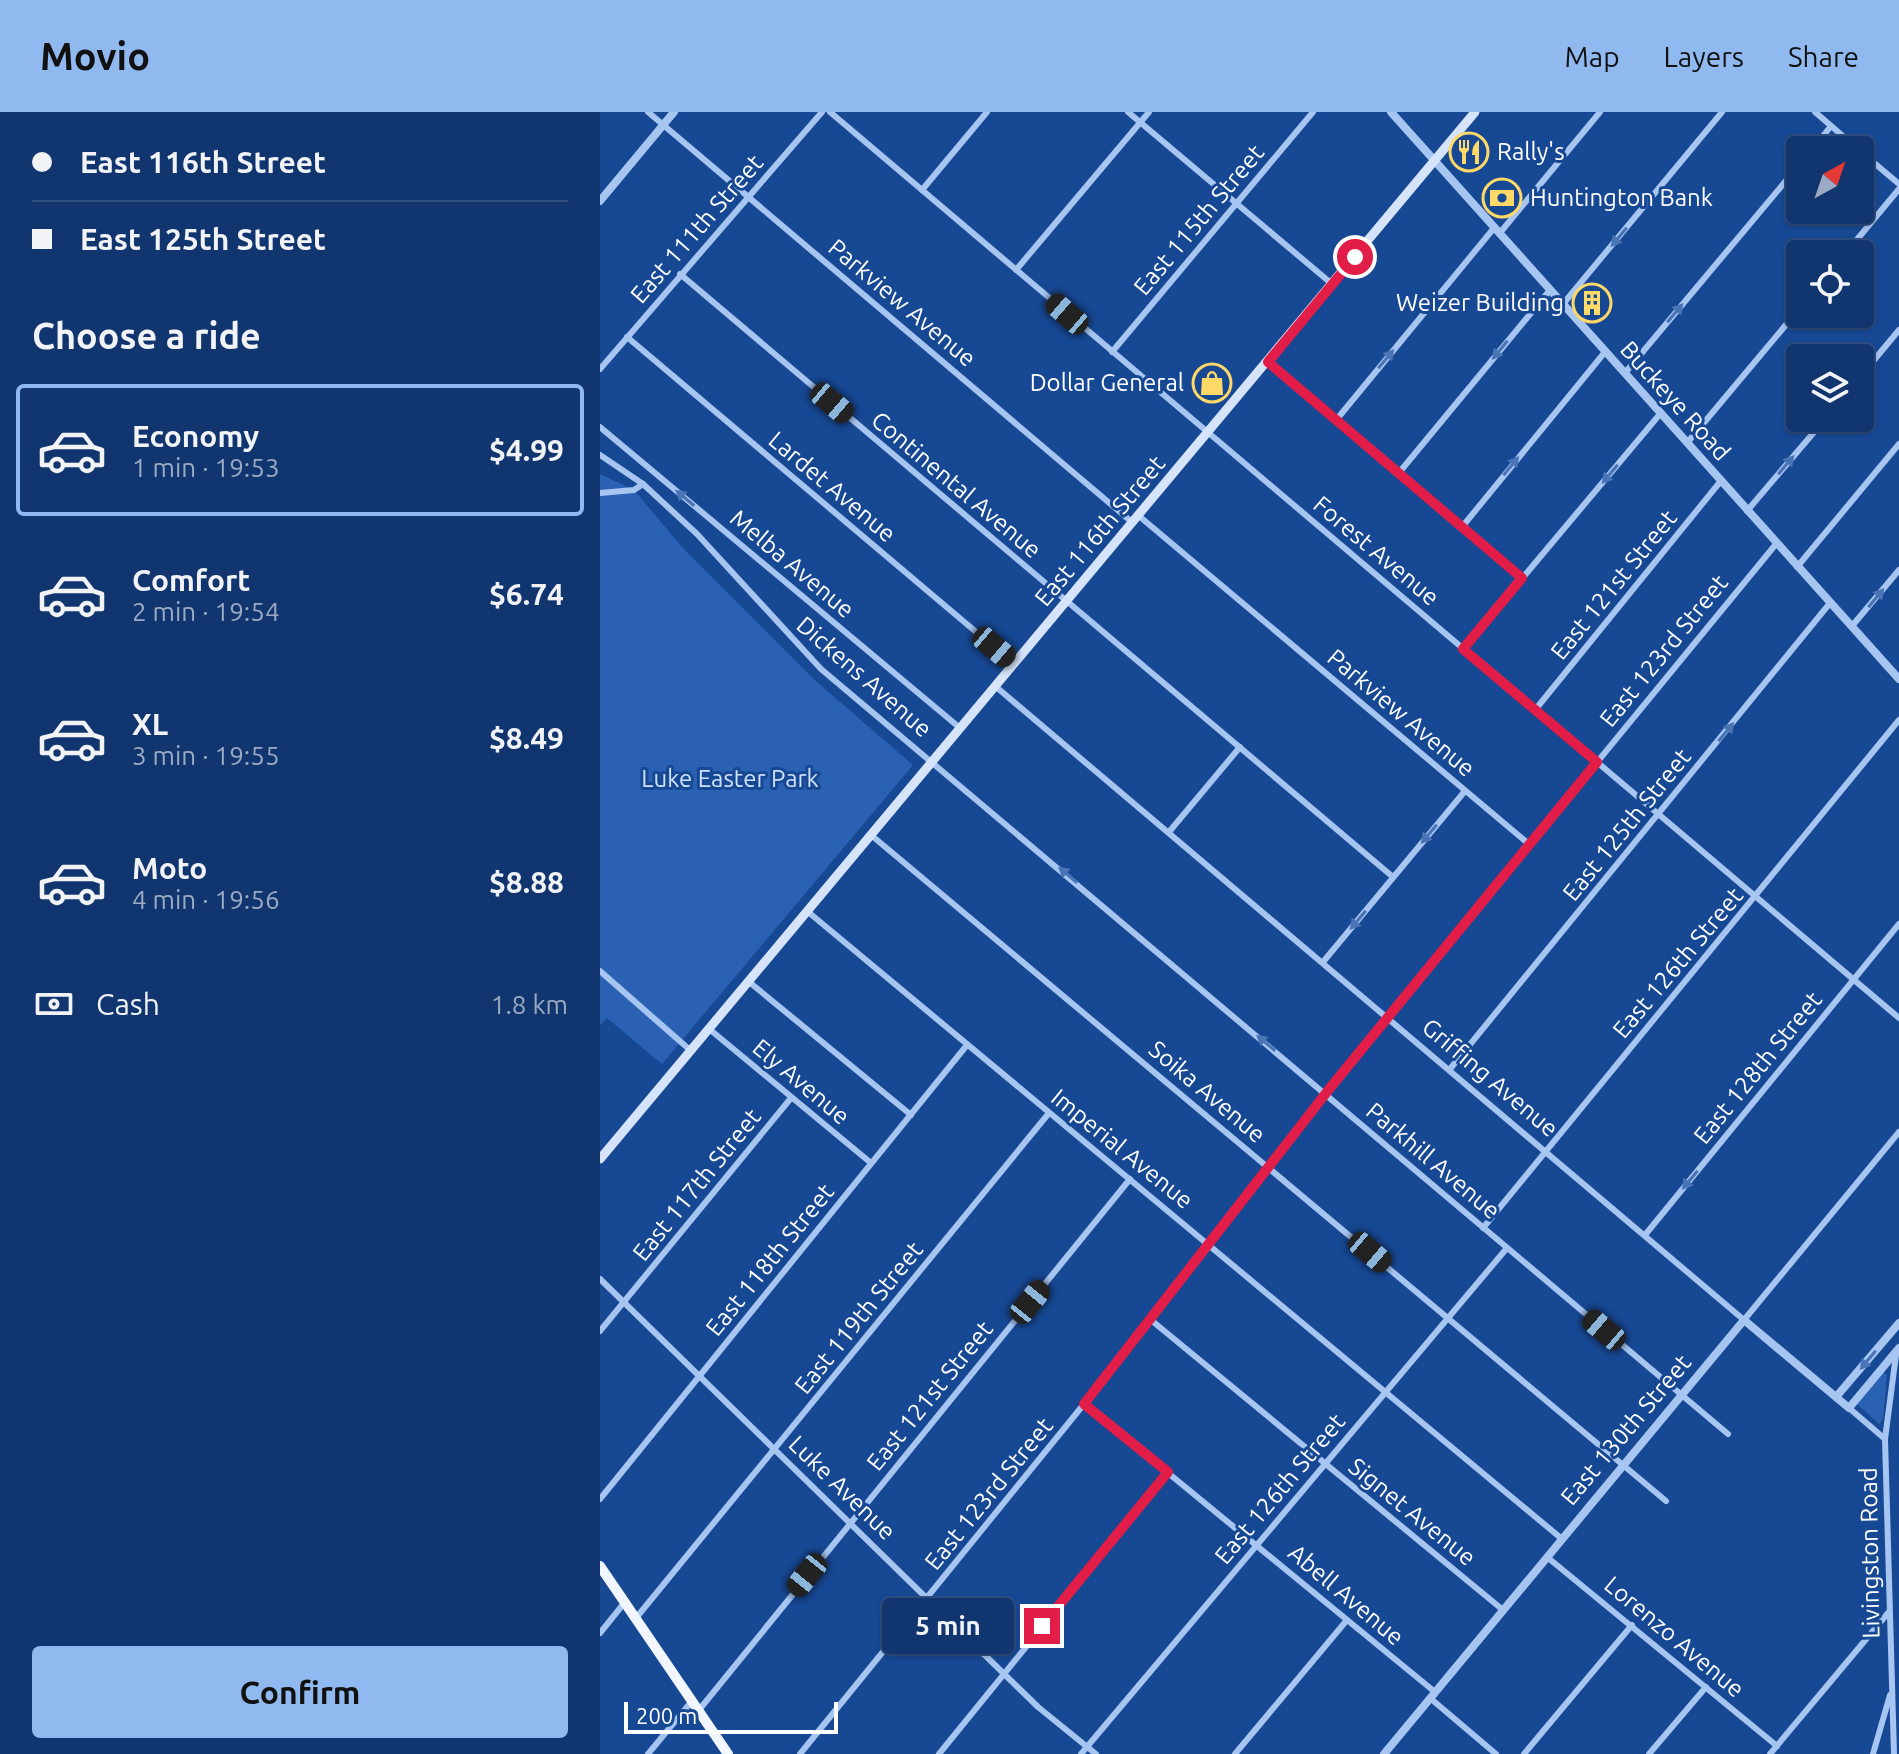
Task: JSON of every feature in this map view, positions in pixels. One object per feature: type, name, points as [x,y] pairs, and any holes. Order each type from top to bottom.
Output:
[{"type":"main road","name":"East 116th Street","points":[[600,1159],[1475,112]]},
{"type":"main road","points":[[600,1566],[728,1754]]},
{"type":"street","name":"Parkview Avenue","points":[[648,112],[1530,845]]},
{"type":"street","points":[[600,201],[674,112]]},
{"type":"street","name":"East 111th Street","points":[[600,369],[822,112]]},
{"type":"street","name":"Forest Avenue","points":[[830,112],[1899,1018]]},
{"type":"street","points":[[922,190],[987,112]]},
{"type":"street","points":[[1128,112],[1332,284]]},
{"type":"street","points":[[1016,270],[1149,112]]},
{"type":"street","name":"East 115th Street","points":[[1112,352],[1313,112]]},
{"type":"street","name":"Buckeye Road","points":[[1391,112],[1899,679]]},
{"type":"street","points":[[1337,419],[1600,112]]},
{"type":"street","points":[[1563,304],[1722,112]]},
{"type":"street","points":[[1815,112],[1843,136]]},
{"type":"street","points":[[1823,136],[1831,126]]},
{"type":"street","points":[[1856,240],[1899,186],[1874,163]]},
{"type":"street","points":[[1625,373],[1786,181]]},
{"type":"street","name":"Continental Avenue","points":[[680,274],[1393,877]]},
{"type":"street","points":[[1398,474],[1550,290]]},
{"type":"street","points":[[1686,444],[1786,325]]},
{"type":"street","points":[[1874,360],[1899,330]]},
{"type":"street","name":"Lardet Avenue","points":[[627,337],[1014,664]]},
{"type":"street","points":[[1462,527],[1605,352]]},
{"type":"street","points":[[1268,362],[1522,578]]},
{"type":"street","points":[[1463,649],[1660,414]]},
{"type":"street","name":"Melba Avenue","points":[[600,427],[960,728]]},
{"type":"street","points":[[1747,511],[1814,432]]},
{"type":"street","points":[[1797,567],[1899,444]]},
{"type":"street","name":"Dickens Avenue","points":[[600,455],[643,484],[697,534],[795,645],[932,761]]},
{"type":"street","name":"East 121st Street","points":[[1535,710],[1720,482]]},
{"type":"street","points":[[600,493],[634,490],[643,484]]},
{"type":"street","name":"East 123rd Street","points":[[800,1754],[1151,1320],[1325,1094],[1776,544]]},
{"type":"street","points":[[1852,626],[1899,570]]},
{"type":"street","name":"East 125th Street","points":[[1450,1069],[1830,603]]},
{"type":"street","name":"Griffing Avenue","points":[[995,686],[1885,1439]]},
{"type":"street","name":"East 126th Street","points":[[1483,1228],[1899,720]]},
{"type":"street","points":[[1169,832],[1240,747]]},
{"type":"street","name":"Parkhill Avenue","points":[[932,761],[1728,1434]]},
{"type":"street","points":[[1323,962],[1465,791]]},
{"type":"street","name":"Soika Avenue","points":[[871,835],[1666,1501]]},
{"type":"street","name":"Imperial Avenue","points":[[807,911],[1562,1539]]},
{"type":"street","name":"East 128th Street","points":[[1645,1235],[1899,924]]},
{"type":"street","points":[[600,971],[690,1050]]},
{"type":"street","points":[[748,981],[911,1115]]},
{"type":"street","name":"Ely Avenue","points":[[708,1028],[871,1163]]},
{"type":"street","name":"East 118th Street","points":[[600,1499],[967,1045]]},
{"type":"street","name":"East 117th Street","points":[[600,1331],[791,1098]]},
{"type":"street","name":"East 119th Street","points":[[636,1619],[1049,1113]]},
{"type":"street","name":"East 130th Street","points":[[1384,1754],[1899,1132]]},
{"type":"street","name":"East 121st Street","points":[[648,1754],[695,1706],[851,1521],[1130,1179]]},
{"type":"street","name":"East 126th Street","points":[[1081,1754],[1507,1248]]},
{"type":"street","name":"Luke Avenue","points":[[600,1279],[1038,1707],[1096,1754]]},
{"type":"street","name":"Signet Avenue","points":[[1151,1320],[1503,1610]]},
{"type":"street","points":[[1836,1397],[1899,1323]]},
{"type":"street","points":[[1849,1408],[1898,1350]]},
{"type":"street","name":"Livingston Road","points":[[1894,1754],[1885,1439],[1898,1350]]},
{"type":"street","name":"Abell Avenue","points":[[1084,1404],[1347,1620],[1496,1754]]},
{"type":"street","points":[[939,1754],[1168,1472]]},
{"type":"street","name":"Lorenzo Avenue","points":[[1547,1557],[1777,1746]]},
{"type":"street","points":[[1890,1576],[1899,1583]]},
{"type":"street","points":[[600,1633],[625,1602]]},
{"type":"street","points":[[1770,1754],[1888,1613]]},
{"type":"street","points":[[1235,1754],[1347,1620]]},
{"type":"street","points":[[1524,1754],[1632,1625]]},
{"type":"street","points":[[1649,1754],[1706,1687]]},
{"type":"street","points":[[1874,1754],[1892,1687]]},
{"type":"green space","name":"Luke Easter Park","points":[[600,474],[634,490],[682,547],[818,683],[913,765],[662,1064],[607,1018],[600,1025]]},
{"type":"green space","points":[[1883,1372],[1887,1375],[1883,1419],[1879,1424],[1857,1404]]},
{"type":"place","name":"Rally's","points":[[1469,152]]},
{"type":"place","name":"Huntington Bank","points":[[1502,198]]},
{"type":"place","name":"Weizer Building","points":[[1592,303]]},
{"type":"place","name":"Dollar General","points":[[1212,383]]},
{"type":"route","points":[[1042,1626],[1168,1472],[1084,1404],[1330,1088],[1597,762],[1463,649],[1522,578],[1268,362],[1355,257]]}]
